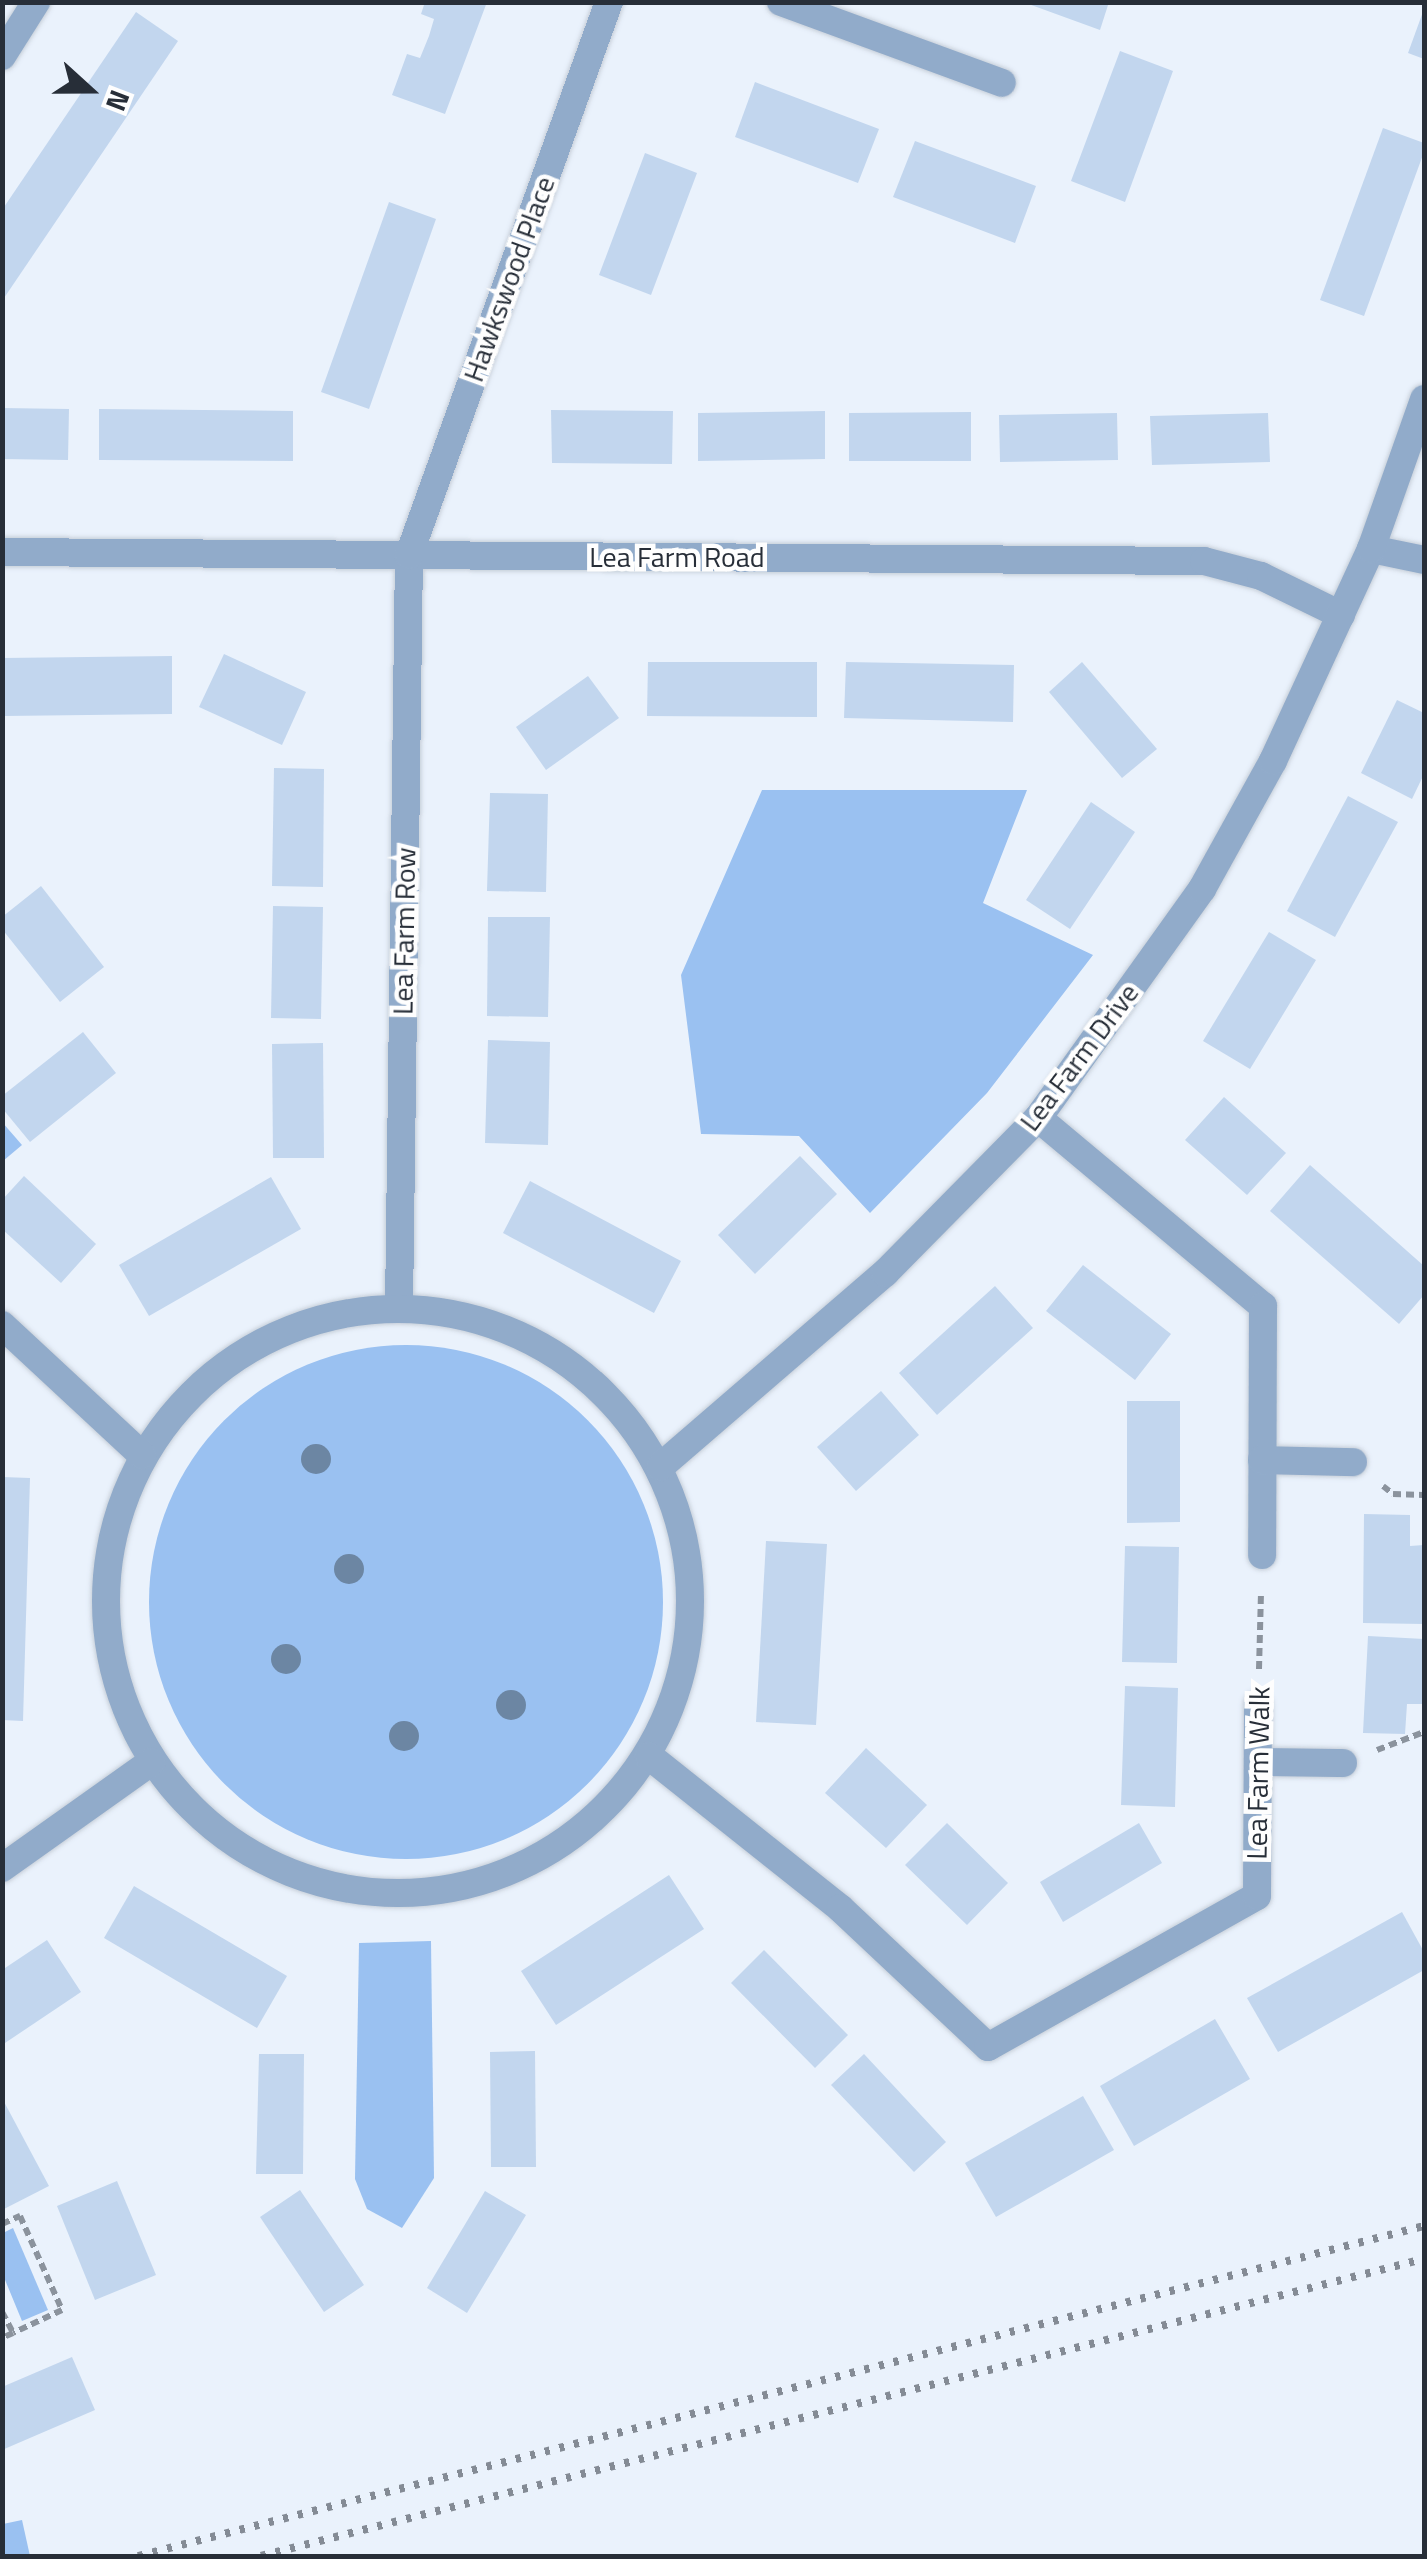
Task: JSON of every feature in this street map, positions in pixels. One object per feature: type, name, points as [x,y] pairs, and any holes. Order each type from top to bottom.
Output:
[{"type":"street","points":[[2,56],[36,2]]},
{"type":"street","name":"Hawkswood Place","points":[[409,555],[609,2]]},
{"type":"street","points":[[780,2],[1002,83]]},
{"type":"street","name":"Lea Farm Drive","points":[[660,1468],[885,1273],[1038,1118],[1202,889],[1274,761],[1342,615],[1371,549],[1424,399]]},
{"type":"street","points":[[1371,549],[1424,560]]},
{"type":"street","name":"Lea Farm Road","points":[[2,552],[1204,561],[1261,576],[1342,615]]},
{"type":"street","name":"Lea Farm Row","points":[[399,1307],[409,555]]},
{"type":"street","points":[[1038,1118],[1263,1306],[1262,1556]]},
{"type":"street","points":[[399,1307],[478,1318],[552,1350],[614,1402],[660,1468],[685,1538],[691,1613],[679,1687],[648,1756],[568,1842],[460,1890],[342,1891],[234,1846],[151,1762],[110,1664],[107,1556],[142,1456],[208,1376],[297,1324],[399,1307]]},
{"type":"street","points":[[2,1325],[142,1456]]},
{"type":"street","points":[[1262,1460],[1353,1462]]},
{"type":"street","name":"Lea Farm Walk","points":[[648,1756],[840,1908],[988,2048],[1257,1896],[1258,1706]]},
{"type":"street","points":[[2,1868],[151,1762]]},
{"type":"street","points":[[1258,1762],[1343,1763]]},
{"type":"path","name":"Lea Farm Walk","points":[[1258,1706],[1262,1556]]},
{"type":"path","points":[[2,2224],[20,2216],[62,2310],[2,2338]]},
{"type":"path","points":[[2,2312],[12,2333]]},
{"type":"shaded area","points":[[762,790],[1027,790],[983,903],[1093,955],[987,1093],[870,1213],[799,1136],[701,1134],[681,975]]},
{"type":"shaded area","points":[[2,1122],[22,1145],[3,1161],[2,1161]]},
{"type":"shaded area","points":[[406,1345],[456,1350],[504,1364],[549,1388],[588,1420],[620,1459],[644,1504],[658,1552],[663,1602],[658,1652],[644,1700],[620,1745],[588,1784],[549,1816],[504,1840],[456,1854],[406,1859],[356,1854],[308,1840],[263,1816],[224,1784],[192,1745],[168,1700],[154,1652],[149,1602],[154,1552],[168,1504],[192,1459],[224,1420],[263,1388],[308,1364],[356,1350]]},
{"type":"shaded area","points":[[431,1941],[434,2178],[402,2228],[367,2209],[355,2179],[359,1943]]},
{"type":"shaded area","points":[[13,2228],[48,2310],[22,2321],[3,2275],[3,2233]]},
{"type":"shaded area","points":[[22,2520],[30,2556],[3,2556],[3,2524]]},
{"type":"building","points":[[425,2],[487,2],[445,114],[392,95],[407,54],[420,58],[429,36],[434,19],[421,14]]},
{"type":"building","points":[[1023,2],[1109,2],[1100,30]]},
{"type":"building","points":[[1424,9],[1424,59],[1408,53]]},
{"type":"building","points":[[136,12],[178,41],[2,301],[2,210]]},
{"type":"building","points":[[1120,51],[1173,71],[1125,202],[1071,181]]},
{"type":"building","points":[[755,82],[879,129],[858,183],[735,137]]},
{"type":"building","points":[[1383,128],[1424,143],[1424,152],[1364,316],[1320,300]]},
{"type":"building","points":[[915,141],[1036,186],[1015,243],[893,197]]},
{"type":"building","points":[[645,153],[697,173],[651,295],[599,275]]},
{"type":"building","points":[[389,202],[436,219],[369,409],[321,392]]},
{"type":"building","points":[[2,408],[69,409],[68,460],[2,459]]},
{"type":"building","points":[[99,409],[293,411],[293,461],[99,460]]},
{"type":"building","points":[[551,410],[673,411],[672,464],[552,463]]},
{"type":"building","points":[[825,411],[825,459],[698,461],[698,413]]},
{"type":"building","points":[[971,412],[971,461],[849,461],[849,413]]},
{"type":"building","points":[[1117,413],[1118,460],[1000,462],[999,415]]},
{"type":"building","points":[[1268,413],[1270,462],[1152,465],[1150,416]]},
{"type":"building","points":[[224,654],[306,692],[282,745],[199,707]]},
{"type":"building","points":[[172,656],[172,714],[4,716],[3,658]]},
{"type":"building","points":[[648,662],[817,662],[817,717],[647,716]]},
{"type":"building","points":[[846,662],[1014,665],[1013,722],[844,718]]},
{"type":"building","points":[[1082,662],[1157,749],[1122,778],[1049,692]]},
{"type":"building","points":[[588,676],[619,718],[546,770],[516,727]]},
{"type":"building","points":[[1397,700],[1424,713],[1424,774],[1412,799],[1361,773]]},
{"type":"building","points":[[274,768],[324,769],[323,887],[272,886]]},
{"type":"building","points":[[490,793],[548,794],[546,892],[487,891]]},
{"type":"building","points":[[1348,796],[1398,822],[1335,937],[1287,911]]},
{"type":"building","points":[[1091,802],[1135,832],[1070,929],[1026,900]]},
{"type":"building","points":[[41,886],[104,967],[60,1002],[2,929],[2,917]]},
{"type":"building","points":[[273,906],[323,907],[321,1019],[271,1018]]},
{"type":"building","points":[[488,917],[550,917],[548,1017],[487,1016]]},
{"type":"building","points":[[1269,932],[1316,960],[1250,1069],[1203,1041]]},
{"type":"building","points":[[83,1032],[116,1073],[30,1142],[2,1108],[2,1096]]},
{"type":"building","points":[[488,1040],[550,1042],[548,1145],[485,1143]]},
{"type":"building","points":[[323,1043],[324,1158],[273,1158],[272,1044]]},
{"type":"building","points":[[1224,1097],[1286,1153],[1247,1195],[1185,1140]]},
{"type":"building","points":[[800,1156],[837,1194],[755,1274],[718,1235]]},
{"type":"building","points":[[1310,1165],[1424,1266],[1424,1295],[1399,1324],[1270,1211]]},
{"type":"building","points":[[24,1176],[96,1244],[61,1283],[2,1229],[2,1200]]},
{"type":"building","points":[[271,1177],[301,1229],[149,1316],[119,1265]]},
{"type":"building","points":[[530,1181],[681,1261],[654,1313],[503,1233]]},
{"type":"building","points":[[1083,1265],[1171,1334],[1135,1380],[1046,1311]]},
{"type":"building","points":[[995,1286],[1033,1328],[937,1415],[899,1373]]},
{"type":"building","points":[[881,1391],[919,1435],[856,1491],[817,1447]]},
{"type":"building","points":[[1127,1401],[1180,1401],[1180,1522],[1127,1523]]},
{"type":"building","points":[[2,1477],[30,1478],[23,1721],[2,1720]]},
{"type":"building","points":[[1364,1514],[1410,1515],[1410,1546],[1424,1545],[1424,1624],[1363,1623]]},
{"type":"building","points":[[766,1541],[827,1544],[816,1725],[756,1722]]},
{"type":"building","points":[[1125,1546],[1179,1547],[1177,1663],[1122,1662]]},
{"type":"building","points":[[1368,1636],[1424,1639],[1424,1704],[1407,1704],[1405,1734],[1363,1733]]},
{"type":"building","points":[[1125,1686],[1178,1688],[1175,1807],[1121,1805]]},
{"type":"building","points":[[866,1748],[927,1805],[886,1848],[825,1793]]},
{"type":"building","points":[[947,1823],[1008,1883],[967,1925],[905,1865]]},
{"type":"building","points":[[1139,1823],[1162,1863],[1063,1922],[1040,1882]]},
{"type":"building","points":[[669,1875],[704,1929],[556,2025],[521,1971]]},
{"type":"building","points":[[134,1886],[287,1976],[257,2028],[104,1938]]},
{"type":"building","points":[[1402,1912],[1424,1952],[1424,1970],[1278,2052],[1247,1998]]},
{"type":"building","points":[[47,1940],[81,1992],[2,2045],[2,1970]]},
{"type":"building","points":[[764,1950],[848,2035],[815,2068],[731,1983]]},
{"type":"building","points":[[1215,2019],[1250,2079],[1134,2146],[1100,2086]]},
{"type":"building","points":[[535,2051],[536,2167],[491,2167],[490,2052]]},
{"type":"building","points":[[259,2054],[304,2054],[303,2174],[256,2174]]},
{"type":"building","points":[[864,2054],[946,2142],[914,2172],[831,2085]]},
{"type":"building","points":[[1083,2096],[1114,2150],[996,2217],[965,2163]]},
{"type":"building","points":[[2,2098],[49,2186],[2,2210]]},
{"type":"building","points":[[117,2181],[156,2275],[95,2300],[57,2206]]},
{"type":"building","points":[[300,2190],[364,2285],[324,2312],[260,2217]]},
{"type":"building","points":[[485,2191],[526,2215],[467,2313],[427,2288]]},
{"type":"building","points":[[72,2357],[95,2410],[2,2450],[2,2387]]},
{"type":"railway","points":[[138,2556],[1424,2226]]},
{"type":"railway","points":[[261,2556],[1424,2259]]}]
